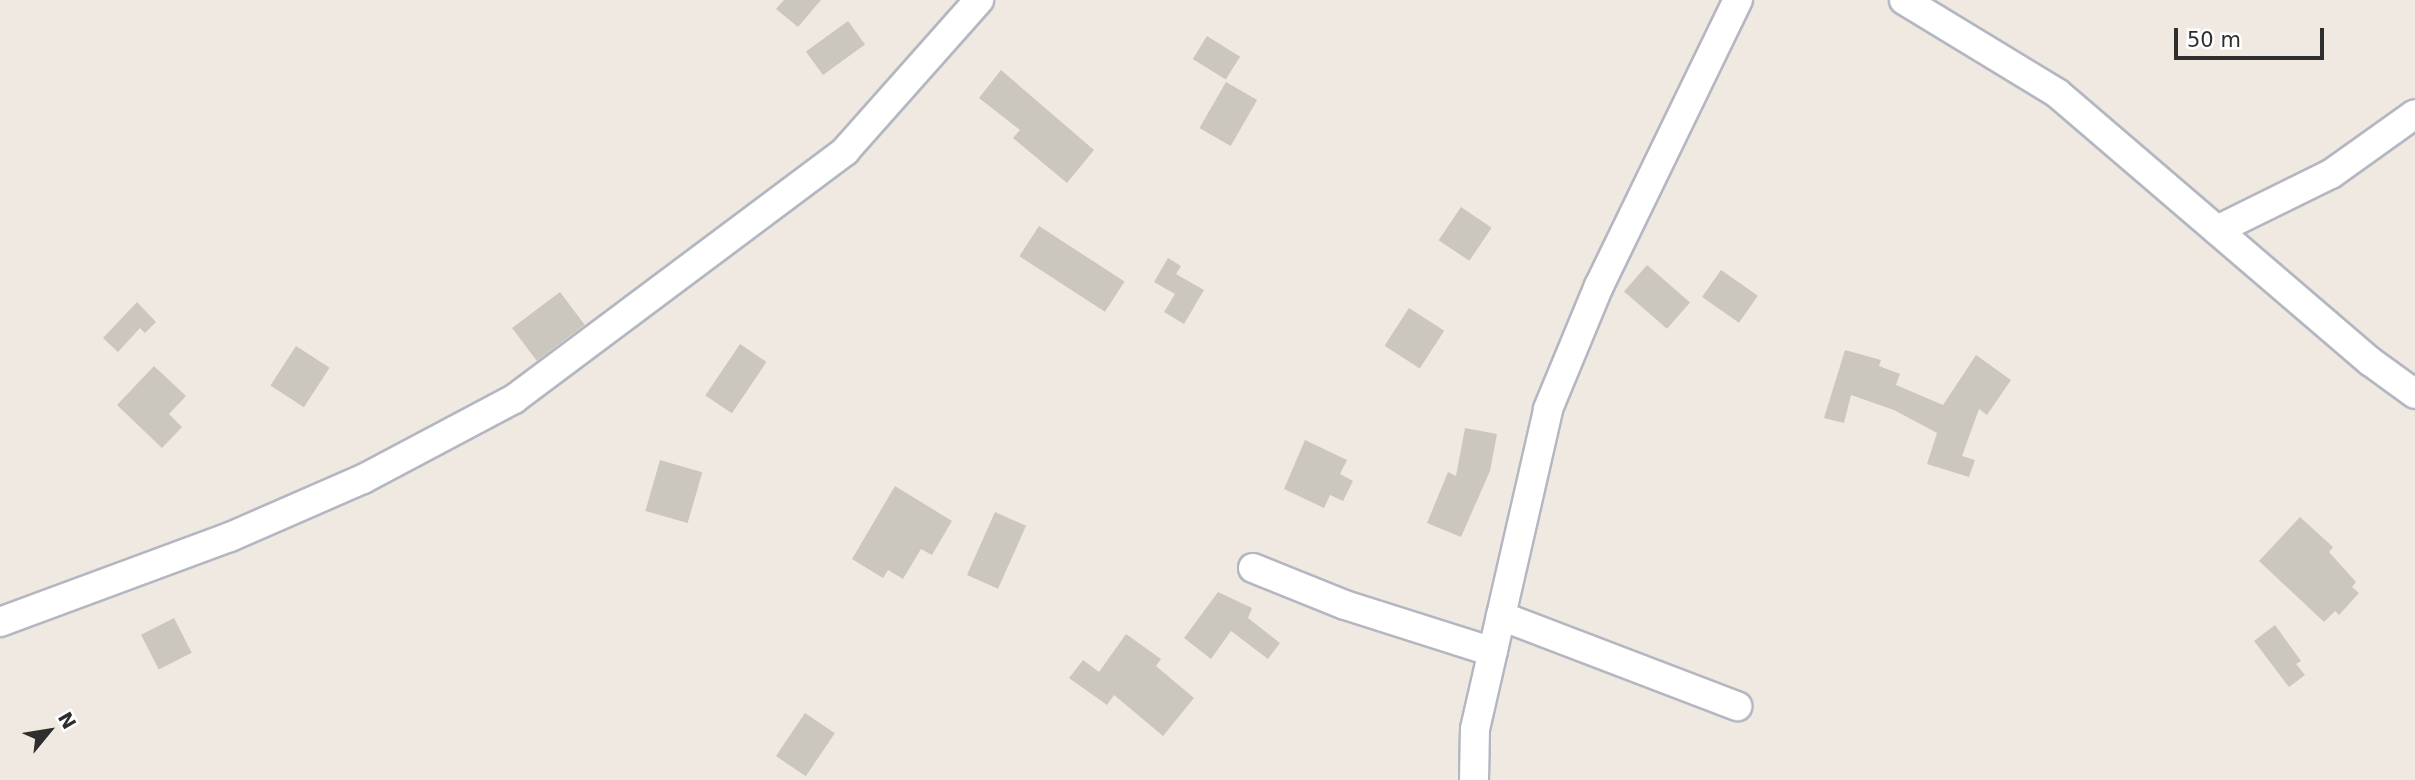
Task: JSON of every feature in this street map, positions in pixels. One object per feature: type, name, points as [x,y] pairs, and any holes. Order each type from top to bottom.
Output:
[{"type":"street","points":[[0,622],[230,537],[362,479],[514,399],[845,151],[979,0]]},
{"type":"street","points":[[1474,780],[1475,729],[1548,409],[1599,286],[1738,0]]},
{"type":"street","points":[[1904,0],[2057,93],[2371,362],[2415,394]]},
{"type":"street","points":[[2217,230],[2331,174],[2415,114]]},
{"type":"street","points":[[1252,568],[1345,605],[1493,652]]},
{"type":"street","points":[[1501,616],[1737,706]]},
{"type":"building","points":[[784,0],[821,0],[798,27],[776,9]]},
{"type":"building","points":[[848,21],[865,44],[823,75],[806,52]]},
{"type":"building","points":[[1207,36],[1240,57],[1226,80],[1193,59]]},
{"type":"building","points":[[1001,70],[1094,150],[1067,183],[1013,138],[1020,130],[979,98]]},
{"type":"building","points":[[1226,82],[1257,100],[1231,146],[1200,128]]},
{"type":"building","points":[[1461,207],[1492,228],[1469,261],[1439,240]]},
{"type":"building","points":[[1039,226],[1125,282],[1105,312],[1019,256]]},
{"type":"building","points":[[1168,258],[1181,266],[1176,274],[1204,290],[1184,324],[1164,312],[1175,294],[1154,282]]},
{"type":"building","points":[[1647,265],[1690,302],[1667,329],[1624,291]]},
{"type":"building","points":[[1721,270],[1758,296],[1739,323],[1702,297]]},
{"type":"building","points":[[560,292],[585,325],[537,361],[512,328]]},
{"type":"building","points":[[137,302],[156,322],[145,333],[140,328],[118,352],[103,338]]},
{"type":"building","points":[[1409,308],[1444,331],[1420,369],[1384,346]]},
{"type":"building","points":[[740,344],[767,362],[732,413],[705,395]]},
{"type":"building","points":[[296,346],[330,368],[304,407],[270,385]]},
{"type":"building","points":[[1845,350],[1881,360],[1879,366],[1900,374],[1896,385],[1943,405],[1976,355],[2011,380],[1987,415],[1979,409],[1962,456],[1975,460],[1969,477],[1927,464],[1937,433],[1894,410],[1851,395],[1844,423],[1824,418]]},
{"type":"building","points":[[154,366],[186,396],[169,414],[182,427],[162,448],[117,405]]},
{"type":"building","points":[[1465,428],[1497,434],[1490,471],[1461,537],[1427,523],[1448,472],[1456,476]]},
{"type":"building","points":[[1305,440],[1347,460],[1340,474],[1353,481],[1343,501],[1330,495],[1324,508],[1284,489]]},
{"type":"building","points":[[660,460],[702,472],[688,523],[645,511]]},
{"type":"building","points":[[895,486],[952,521],[932,555],[921,549],[903,579],[888,570],[883,578],[852,559]]},
{"type":"building","points":[[995,512],[1026,526],[998,589],[967,575]]},
{"type":"building","points":[[2300,517],[2333,547],[2329,552],[2356,582],[2352,587],[2359,593],[2339,615],[2335,611],[2324,622],[2259,561]]},
{"type":"building","points":[[1218,592],[1252,608],[1248,618],[1280,643],[1268,659],[1231,631],[1211,659],[1184,638]]},
{"type":"building","points":[[174,618],[192,653],[159,670],[141,635]]},
{"type":"building","points":[[2275,625],[2301,661],[2296,664],[2305,675],[2289,687],[2254,641]]},
{"type":"building","points":[[1126,634],[1161,659],[1156,666],[1194,698],[1163,736],[1114,695],[1107,705],[1069,678],[1083,660],[1099,672]]},
{"type":"building","points":[[805,713],[835,733],[806,776],[776,756]]}]
